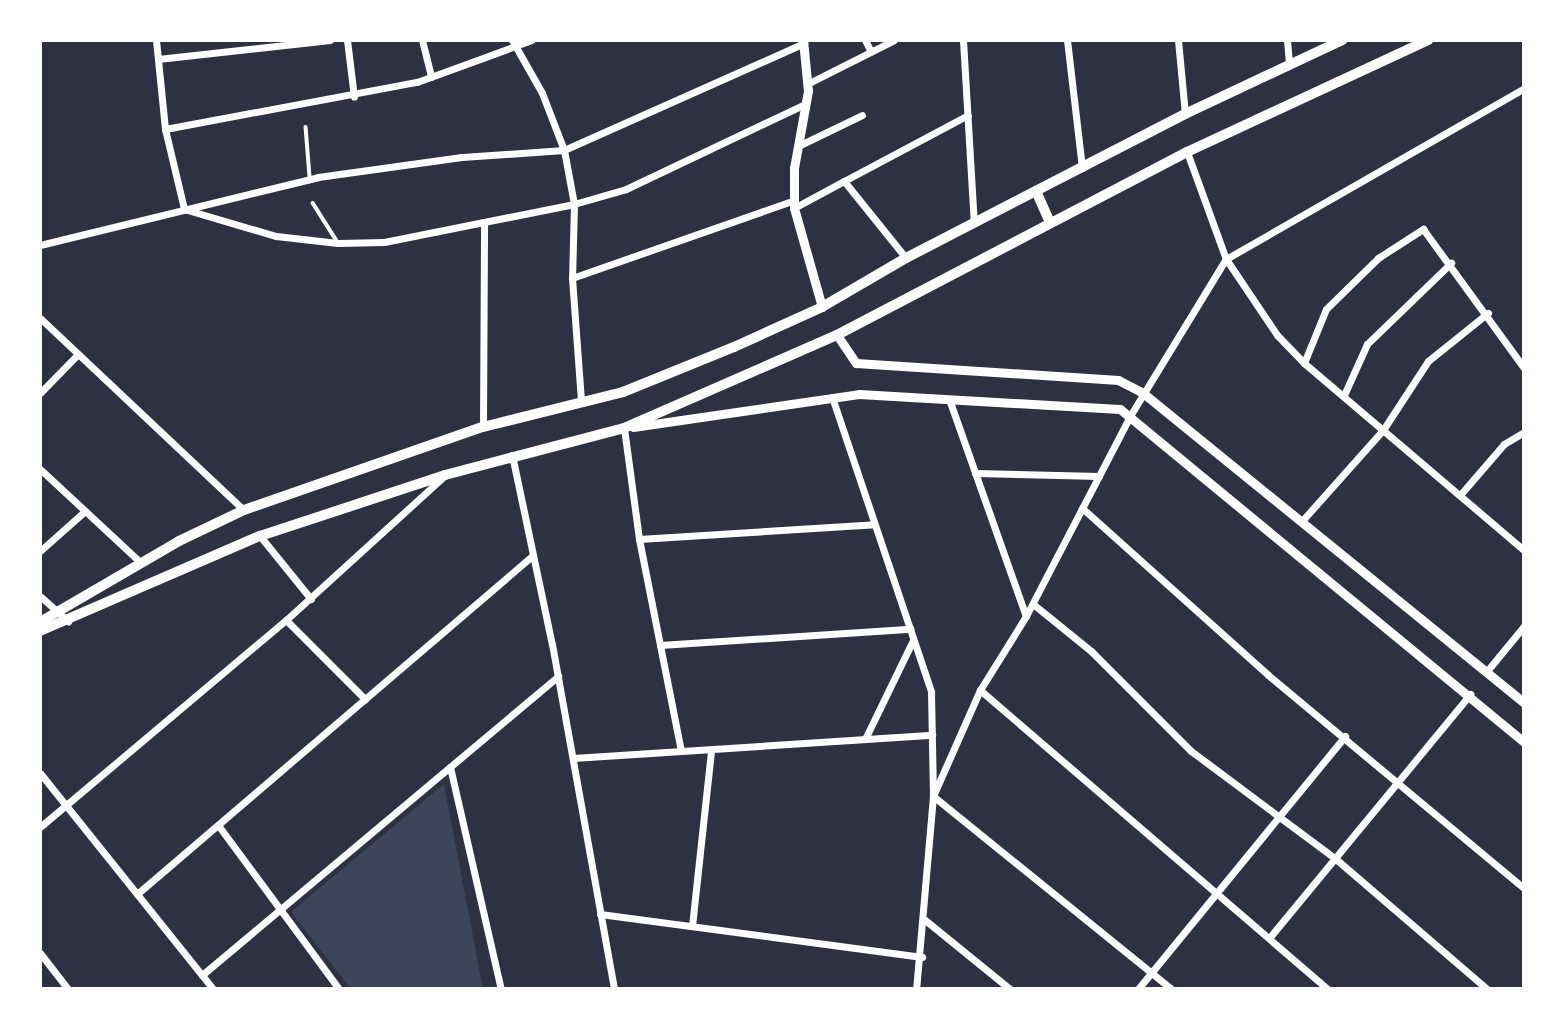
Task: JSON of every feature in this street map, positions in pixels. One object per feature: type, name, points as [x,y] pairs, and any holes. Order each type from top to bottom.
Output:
[{"type":"main road","points":[[43,616],[57,611],[141,563],[244,510],[483,427],[623,392],[822,307],[906,258],[1185,114],[1342,40]]},
{"type":"main road","points":[[40,631],[260,536],[512,455],[624,428],[837,335],[1187,152],[1428,40]]},
{"type":"main road","points":[[1036,191],[1051,223]]},
{"type":"street","points":[[156,40],[165,129],[184,209]]},
{"type":"street","points":[[158,59],[330,40]]},
{"type":"street","points":[[347,40],[354,97]]},
{"type":"street","points":[[422,40],[431,77]]},
{"type":"street","points":[[165,129],[354,97],[431,77],[514,44],[532,40]]},
{"type":"street","points":[[865,40],[871,52]]},
{"type":"street","points":[[807,84],[894,40]]},
{"type":"street","points":[[964,40],[974,223]]},
{"type":"street","points":[[1067,40],[1082,168]]},
{"type":"street","points":[[1178,40],[1185,114]]},
{"type":"street","points":[[1287,40],[1289,65]]},
{"type":"street","points":[[40,245],[310,179],[462,157],[564,150],[804,42],[807,84],[798,146],[794,204],[822,307]]},
{"type":"street","points":[[514,44],[542,93],[564,150],[574,204],[572,278],[581,402]]},
{"type":"street","points":[[933,796],[980,691],[1026,616],[1130,416],[1226,259],[1524,88]]},
{"type":"street","points":[[184,209],[276,236],[338,243],[384,242],[574,204],[626,189],[805,104]]},
{"type":"street","points":[[798,146],[862,115]]},
{"type":"street","points":[[572,278],[794,204],[968,116]]},
{"type":"street","points":[[1187,152],[1226,259],[1277,335],[1304,363],[1524,550]]},
{"type":"street","points":[[844,181],[906,258]]},
{"type":"street","points":[[483,427],[484,222]]},
{"type":"street","points":[[1304,363],[1326,309],[1378,258],[1423,229],[1488,313],[1524,368]]},
{"type":"street","points":[[1344,395],[1367,344],[1451,263]]},
{"type":"street","points":[[1301,522],[1383,430],[1428,361],[1488,313]]},
{"type":"street","points":[[40,318],[244,510]]},
{"type":"street","points":[[837,335],[856,363],[1118,380],[1143,393],[1524,703]]},
{"type":"street","points":[[40,393],[78,354]]},
{"type":"street","points":[[832,397],[931,692],[933,796],[922,957],[916,989]]},
{"type":"street","points":[[681,751],[639,539],[624,428],[832,397],[949,399],[1120,409],[1470,694],[1524,742]]},
{"type":"street","points":[[949,399],[1026,616]]},
{"type":"street","points":[[1460,495],[1504,444],[1524,432]]},
{"type":"street","points":[[512,455],[558,677],[614,989]]},
{"type":"street","points":[[40,469],[141,563]]},
{"type":"street","points":[[975,472],[1099,476]]},
{"type":"street","points":[[40,827],[311,599],[445,475]]},
{"type":"street","points":[[1082,508],[1268,675],[1399,780],[1524,888]]},
{"type":"street","points":[[40,551],[85,511]]},
{"type":"street","points":[[639,539],[875,524]]},
{"type":"street","points":[[260,536],[311,599]]},
{"type":"street","points":[[137,894],[532,556]]},
{"type":"street","points":[[40,596],[68,621]]},
{"type":"street","points":[[1032,604],[1091,651],[1191,751],[1337,860],[1487,989]]},
{"type":"street","points":[[43,616],[57,624]]},
{"type":"street","points":[[286,620],[365,699]]},
{"type":"street","points":[[1487,671],[1524,626]]},
{"type":"street","points":[[660,645],[910,629]]},
{"type":"street","points":[[865,739],[913,639]]},
{"type":"street","points":[[202,975],[558,677]]},
{"type":"street","points":[[980,691],[1328,989]]},
{"type":"street","points":[[1270,937],[1337,860],[1470,694]]},
{"type":"street","points":[[573,758],[932,735]]},
{"type":"street","points":[[1138,989],[1345,736]]},
{"type":"street","points":[[692,926],[711,750]]},
{"type":"street","points":[[450,767],[501,989]]},
{"type":"street","points":[[40,773],[213,989]]},
{"type":"street","points":[[933,796],[1171,989]]},
{"type":"street","points":[[218,825],[339,989]]},
{"type":"street","points":[[600,914],[922,957]]},
{"type":"street","points":[[925,920],[1010,989]]},
{"type":"street","points":[[40,953],[68,989]]},
{"type":"lane","points":[[306,127],[310,179]]},
{"type":"lane","points":[[313,203],[338,243]]},
{"type":"shaded area","points":[[444,784],[483,989],[351,989],[291,912]]}]
